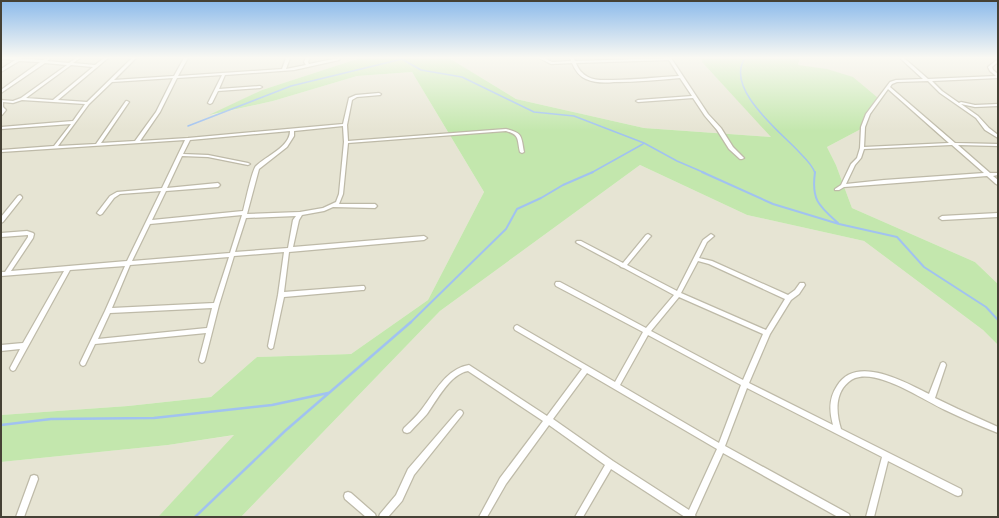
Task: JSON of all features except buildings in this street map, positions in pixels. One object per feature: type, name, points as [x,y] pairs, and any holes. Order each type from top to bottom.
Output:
[{"type":"street","points":[[1,92],[15,82]]},
{"type":"street","points":[[1,114],[4,110],[1,107],[1,101],[12,102],[22,99],[45,82]]},
{"type":"street","points":[[54,101],[76,82]]},
{"type":"street","points":[[56,146],[88,103],[110,82]]},
{"type":"street","points":[[137,142],[158,113],[173,82]]},
{"type":"street","points":[[210,103],[220,82]]},
{"type":"street","points":[[685,82],[706,115],[719,129],[731,148],[742,158]]},
{"type":"street","points":[[843,186],[853,164],[859,158],[862,148],[863,127],[868,114],[893,82]]},
{"type":"street","points":[[930,82],[941,92],[977,117],[987,129],[998,137]]},
{"type":"street","points":[[216,90],[260,87]]},
{"type":"street","points":[[888,87],[998,184]]},
{"type":"street","points":[[334,206],[338,203],[341,194],[346,142],[345,125],[350,99],[352,97],[379,94]]},
{"type":"street","points":[[638,101],[695,97]]},
{"type":"street","points":[[22,99],[88,103]]},
{"type":"street","points":[[98,144],[127,102]]},
{"type":"street","points":[[956,102],[975,106],[998,105]]},
{"type":"street","points":[[1,128],[74,122]]},
{"type":"street","points":[[1,151],[56,146],[188,139],[345,125]]},
{"type":"street","points":[[202,360],[216,305],[257,168],[285,146],[292,136],[292,130]]},
{"type":"street","points":[[346,142],[506,130],[516,133],[519,137],[522,152]]},
{"type":"street","points":[[83,363],[163,189],[188,139]]},
{"type":"street","points":[[862,148],[951,144],[998,145]]},
{"type":"street","points":[[180,155],[208,156],[248,164]]},
{"type":"street","points":[[837,189],[843,186],[998,174]]},
{"type":"street","points":[[100,212],[112,197],[119,194],[218,185]]},
{"type":"street","points":[[1,221],[20,197]]},
{"type":"street","points":[[148,222],[244,214],[300,214],[334,206],[375,206]]},
{"type":"street","points":[[271,346],[288,250],[296,220],[300,214]]},
{"type":"street","points":[[942,218],[998,215]]},
{"type":"street","points":[[1,235],[26,233],[30,234],[31,237],[4,273]]},
{"type":"street","points":[[623,266],[648,236]]},
{"type":"street","points":[[616,386],[647,331],[678,294],[705,242],[711,236]]},
{"type":"street","points":[[4,273],[128,264],[424,238]]},
{"type":"street","points":[[579,242],[678,294],[767,333]]},
{"type":"street","points":[[696,259],[710,262],[788,298]]},
{"type":"street","points":[[14,368],[68,268]]},
{"type":"street","points":[[558,284],[745,384],[958,492]]},
{"type":"street","points":[[407,430],[423,414],[451,377],[465,368],[469,368],[691,517],[721,448],[745,384],[767,333],[788,298],[797,292],[802,285]]},
{"type":"street","points":[[281,295],[362,288]]},
{"type":"street","points":[[108,311],[216,305]]},
{"type":"street","points":[[517,328],[721,448],[846,517]]},
{"type":"street","points":[[93,342],[210,330]]},
{"type":"street","points":[[1,348],[25,346]]},
{"type":"street","points":[[931,398],[943,365]]},
{"type":"street","points":[[483,517],[502,482],[586,369]]},
{"type":"street","points":[[838,431],[834,419],[833,406],[838,391],[844,381],[852,375],[863,374],[881,377],[904,385],[998,430]]},
{"type":"street","points":[[383,517],[399,498],[411,472],[460,414]]},
{"type":"street","points":[[870,517],[886,456]]},
{"type":"street","points":[[579,517],[610,464]]},
{"type":"street","points":[[20,517],[34,479]]},
{"type":"street","points":[[348,496],[372,517]]},
{"type":"shaded area","points":[[1,82],[286,82],[262,90],[211,115],[273,101],[336,82],[418,82],[484,192],[428,300],[351,354],[257,357],[211,397],[128,406],[1,415]]},
{"type":"shaded area","points":[[489,82],[721,82],[772,137],[644,128],[516,99]]},
{"type":"shaded area","points":[[815,82],[998,82],[998,284],[975,262],[852,208],[836,165],[827,147],[861,129]]},
{"type":"shaded area","points":[[640,165],[747,215],[864,241],[983,330],[998,345],[998,517],[241,517],[440,311]]},
{"type":"shaded area","points":[[235,435],[158,517],[1,517],[1,462],[168,445]]},
{"type":"green space","points":[[286,82],[336,82],[273,101],[209,115],[262,90]]},
{"type":"green space","points":[[418,82],[489,82],[516,99],[644,128],[771,137],[721,82],[859,82],[878,98],[861,129],[827,147],[836,165],[852,208],[975,262],[998,284],[998,345],[983,330],[864,241],[747,215],[640,165],[440,311],[241,517],[158,517],[234,435],[168,445],[1,462],[1,415],[128,406],[211,397],[257,357],[351,354],[428,300],[484,192]]},
{"type":"waterway","points":[[188,126],[291,86],[307,82]]},
{"type":"waterway","points":[[473,82],[534,112],[574,116],[644,143],[677,161],[705,173]]},
{"type":"waterway","points":[[742,82],[748,96],[758,110],[807,160],[815,173]]},
{"type":"waterway","points":[[592,172],[643,144]]},
{"type":"waterway","points":[[410,323],[506,229],[517,209],[541,198],[563,185],[592,172]]},
{"type":"waterway","points":[[702,172],[773,204],[839,224],[897,237],[924,267],[986,307],[998,320]]},
{"type":"waterway","points":[[815,173],[814,189],[818,202],[821,207],[838,223]]},
{"type":"waterway","points":[[195,517],[285,431],[411,322]]},
{"type":"waterway","points":[[1,425],[51,419],[154,418],[272,405],[328,393]]}]
